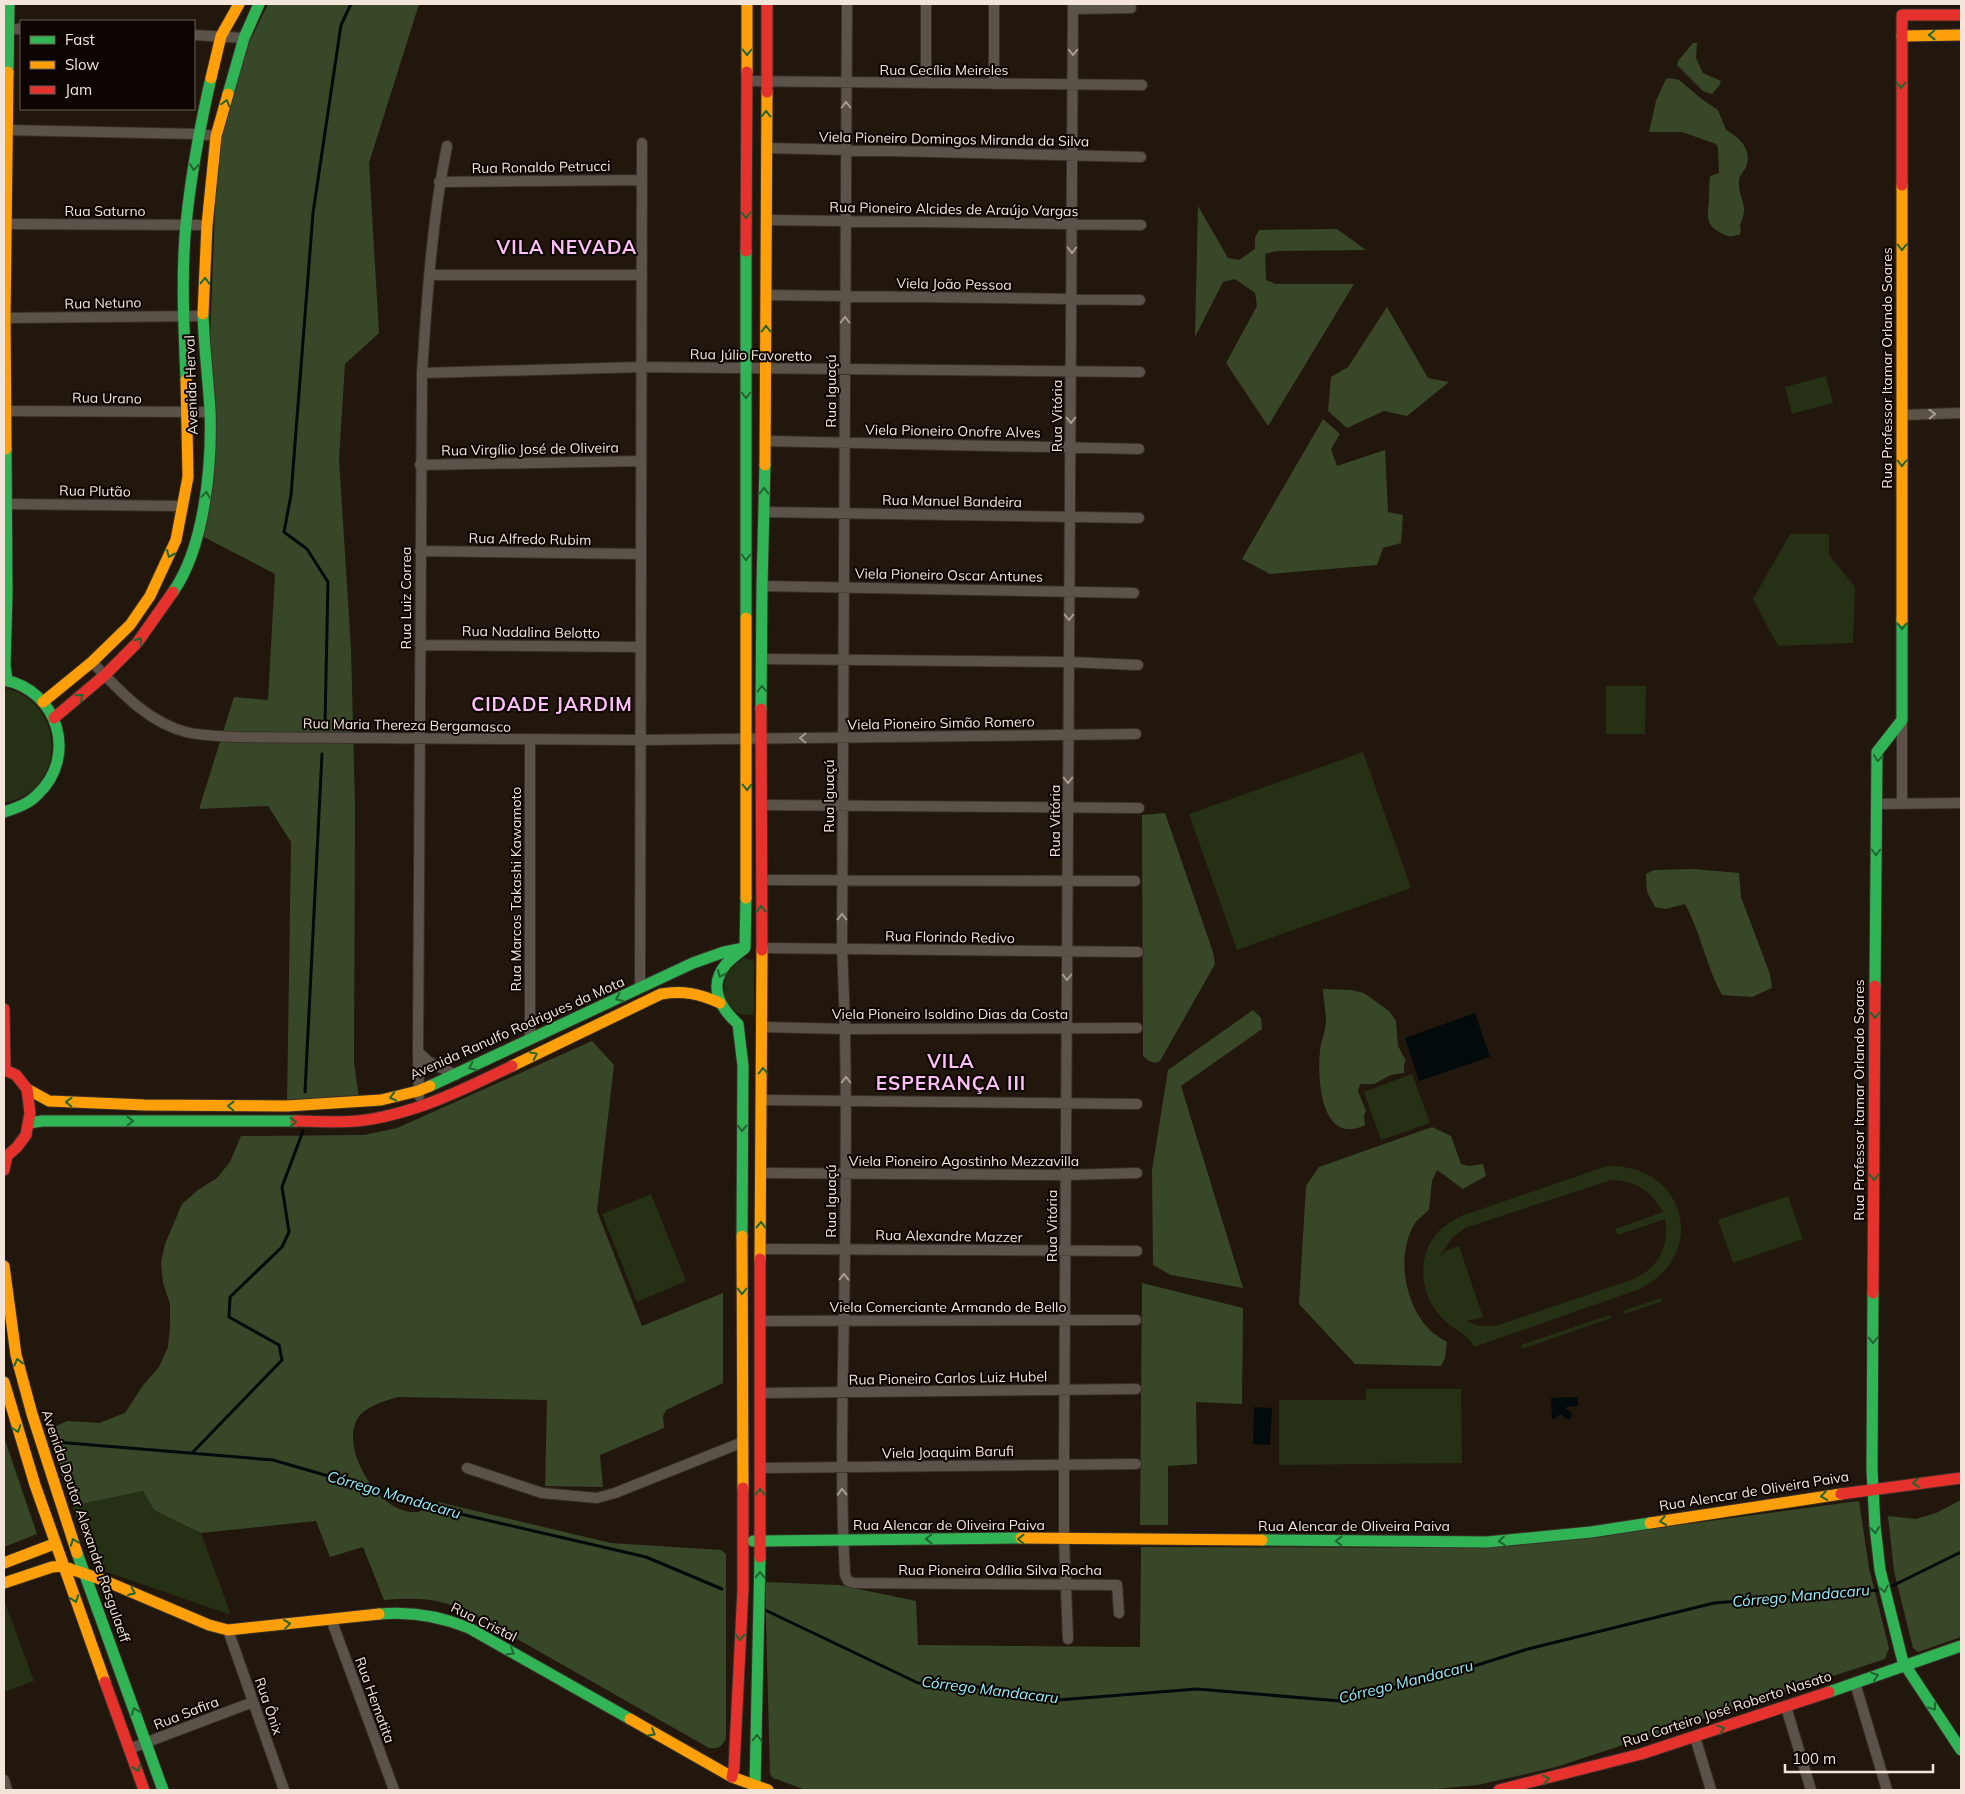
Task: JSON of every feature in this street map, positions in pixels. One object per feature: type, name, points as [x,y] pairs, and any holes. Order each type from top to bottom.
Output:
[{"type":"main road","points":[[4,812],[24,806],[34,799],[50,782],[59,759],[60,747],[60,735],[54,718],[43,702],[25,686],[5,680],[4,318],[6,28],[9,4]]},
{"type":"main road","name":"Avenida Herval","points":[[43,702],[92,662],[130,625],[150,596],[176,540],[188,477],[188,413],[183,316],[186,225],[198,134],[222,36],[239,4]]},
{"type":"main road","name":"Avenida Herval","points":[[54,718],[105,675],[138,643],[181,580],[197,537],[207,494],[210,412],[204,316],[207,225],[216,136],[244,38],[259,4]]},
{"type":"main road","points":[[747,4],[747,738],[745,948],[726,964],[719,976],[717,987],[720,1003],[725,1012],[738,1024],[763,1027]]},
{"type":"main road","points":[[766,4],[766,441],[762,586],[761,805],[763,1100],[760,1249],[760,1541],[755,1786],[768,1790]]},
{"type":"main road","name":"Rua Professor Itamar Orlando Soares","points":[[1961,15],[1902,15],[1902,720],[1878,752],[1876,804],[1872,1489],[1880,1570],[1888,1608],[1906,1666],[1961,1750]]},
{"type":"main road","points":[[1902,36],[1961,35]]},
{"type":"main road","name":"Avenida Ranulfo Rodrigues da Mota","points":[[27,1089],[49,1101],[144,1105],[287,1106],[374,1101],[418,1091],[456,1076],[692,963],[724,952],[745,948],[762,948]]},
{"type":"main road","name":"Avenida Ranulfo Rodrigues da Mota","points":[[29,1123],[42,1121],[356,1121],[383,1118],[422,1107],[458,1092],[661,994],[687,990],[720,1003]]},
{"type":"main road","points":[[4,1009],[4,1070],[16,1075],[27,1089],[30,1113],[26,1135],[18,1148],[5,1156],[4,1170]]},
{"type":"main road","points":[[732,1777],[743,1589],[743,1066],[738,1024]]},
{"type":"main road","name":"Avenida Doutor Alexandre Rasgulaeff","points":[[4,1266],[8,1311],[16,1355],[32,1414],[62,1510],[163,1790]]},
{"type":"main road","points":[[4,1382],[14,1421],[54,1544],[144,1790]]},
{"type":"main road","name":"Rua Alencar de Oliveira Paiva","points":[[742,1541],[977,1538],[1487,1542],[1591,1532],[1872,1489],[1961,1478]]},
{"type":"main road","points":[[4,1562],[54,1544]]},
{"type":"main road","points":[[4,1583],[52,1567],[62,1566]]},
{"type":"main road","name":"Rua Cristal","points":[[62,1566],[103,1580],[209,1625],[228,1630],[405,1613],[425,1614],[454,1621],[732,1777],[755,1786]]},
{"type":"main road","name":"Rua Carteiro José Roberto Nasato","points":[[1499,1790],[1582,1770],[1695,1738],[1961,1646]]},
{"type":"street","name":"Rua Iguaçú","points":[[847,4],[842,949],[846,1029],[846,1100],[842,1467],[844,1575],[848,1581],[854,1583]]},
{"type":"street","points":[[926,4],[926,84]]},
{"type":"street","points":[[994,4],[994,84]]},
{"type":"street","points":[[1073,6],[1131,8]]},
{"type":"street","name":"Rua Vitória","points":[[1068,1639],[1064,1539],[1064,1464],[1073,6]]},
{"type":"street","points":[[6,28],[20,29]]},
{"type":"street","points":[[195,35],[244,38]]},
{"type":"street","name":"Rua Cecília Meireles","points":[[747,81],[1142,85]]},
{"type":"street","points":[[6,130],[216,136]]},
{"type":"street","points":[[640,988],[642,143]]},
{"type":"street","name":"Rua Luiz Correa","points":[[422,1107],[418,1091],[418,1052],[422,373],[428,275],[439,182],[447,146]]},
{"type":"street","name":"Viela Pioneiro Domingos Miranda da Silva","points":[[766,148],[1141,157]]},
{"type":"street","name":"Rua Ronaldo Petrucci","points":[[439,182],[642,180]]},
{"type":"street","name":"Rua Pioneiro Alcides de Araújo Vargas","points":[[766,220],[1141,225]]},
{"type":"street","name":"Rua Saturno","points":[[5,224],[207,225]]},
{"type":"street","points":[[428,275],[642,275]]},
{"type":"street","name":"Viela João Pessoa","points":[[766,295],[1140,300]]},
{"type":"street","name":"Rua Netuno","points":[[4,318],[204,316]]},
{"type":"street","name":"Rua Júlio Favoretto","points":[[422,373],[641,368],[1140,372]]},
{"type":"street","name":"Rua Urano","points":[[5,411],[210,412]]},
{"type":"street","points":[[1902,414],[1961,413]]},
{"type":"street","name":"Viela Pioneiro Onofre Alves","points":[[766,441],[1139,449]]},
{"type":"street","name":"Rua Virgílio José de Oliveira","points":[[420,465],[641,461]]},
{"type":"street","name":"Rua Plutão","points":[[6,504],[183,506]]},
{"type":"street","name":"Rua Manuel Bandeira","points":[[764,512],[1139,518]]},
{"type":"street","name":"Rua Alfredo Rubim","points":[[420,551],[640,554]]},
{"type":"street","name":"Viela Pioneiro Oscar Antunes","points":[[762,586],[1134,593]]},
{"type":"street","name":"Rua Nadalina Belotto","points":[[420,645],[641,647]]},
{"type":"street","points":[[762,659],[1069,662],[1138,665]]},
{"type":"street","name":"Rua Maria Thereza Bergamasco","points":[[92,662],[133,703],[153,718],[170,727],[187,732],[236,737],[420,739],[642,740],[747,738]]},
{"type":"street","name":"Rua Professor Itamar Orlando Soares","points":[[1902,720],[1902,804]]},
{"type":"street","name":"Viela Pioneiro Simão Romero","points":[[747,738],[1136,734]]},
{"type":"street","name":"Rua Marcos Takashi Kawamoto","points":[[530,740],[530,1039]]},
{"type":"street","points":[[1876,804],[1961,803]]},
{"type":"street","points":[[761,805],[1139,808]]},
{"type":"street","points":[[761,880],[1068,883],[1135,881]]},
{"type":"street","name":"Rua Florindo Redivo","points":[[762,948],[1138,952]]},
{"type":"street","name":"Viela Pioneiro Isoldino Dias da Costa","points":[[763,1027],[846,1029],[1137,1028]]},
{"type":"street","points":[[418,1052],[429,1062],[456,1076]]},
{"type":"street","points":[[763,1100],[1137,1104]]},
{"type":"street","name":"Viela Pioneiro Agostinho Mezzavilla","points":[[761,1172],[1066,1175],[1137,1173]]},
{"type":"street","name":"Rua Alexandre Mazzer","points":[[760,1249],[1137,1251]]},
{"type":"street","name":"Viela Comerciante Armando de Bello","points":[[760,1321],[1136,1320]]},
{"type":"street","name":"Rua Pioneiro Carlos Luiz Hubel","points":[[760,1393],[843,1394],[1065,1389],[1136,1390]]},
{"type":"street","points":[[468,1468],[542,1493],[597,1498],[615,1493],[743,1442]]},
{"type":"street","name":"Viela Joaquim Barufi","points":[[760,1468],[1136,1464]]},
{"type":"street","name":"Rua Pioneira Odília Silva Rocha","points":[[854,1583],[1117,1584],[1119,1612]]},
{"type":"street","name":"Rua Hematita","points":[[331,1619],[394,1790]]},
{"type":"street","name":"Rua Ônix","points":[[228,1630],[284,1790]]},
{"type":"street","points":[[1855,1683],[1886,1790]]},
{"type":"street","name":"Rua Safira","points":[[130,1748],[253,1702]]},
{"type":"street","points":[[1786,1706],[1811,1790]]},
{"type":"street","points":[[1695,1738],[1711,1790]]},
{"type":"street","points":[[4,1780],[7,1790]]},
{"type":"green space","points":[[268,4],[419,4],[369,163],[379,333],[345,364],[339,459],[351,648],[355,806],[354,1062],[360,1106],[287,1106],[291,842],[268,806],[199,809],[234,697],[268,700],[275,574],[202,536],[218,139],[249,43]]},
{"type":"green space","points":[[1693,43],[1697,43],[1696,58],[1703,73],[1721,81],[1712,94],[1703,91],[1677,65],[1678,61]]},
{"type":"green space","points":[[1666,79],[1679,80],[1718,110],[1726,130],[1736,136],[1744,145],[1748,161],[1739,181],[1744,206],[1740,234],[1730,236],[1724,234],[1716,230],[1709,223],[1710,176],[1719,173],[1718,148],[1716,144],[1682,132],[1649,132],[1656,101]]},
{"type":"green space","points":[[1198,206],[1228,258],[1239,260],[1255,249],[1255,238],[1259,230],[1337,229],[1366,250],[1276,251],[1265,254],[1266,280],[1276,284],[1354,284],[1268,426],[1226,363],[1257,306],[1255,293],[1235,279],[1223,282],[1195,337]]},
{"type":"green space","points":[[1387,307],[1428,378],[1449,382],[1407,416],[1384,411],[1347,428],[1328,411],[1331,377],[1348,367]]},
{"type":"green space","points":[[1826,376],[1833,403],[1792,414],[1785,387]]},
{"type":"green space","points":[[1323,419],[1340,434],[1331,449],[1337,466],[1385,450],[1388,512],[1403,515],[1401,543],[1383,548],[1377,565],[1270,574],[1242,559]]},
{"type":"green space","points":[[1790,534],[1829,534],[1829,555],[1855,587],[1853,643],[1778,646],[1753,599]]},
{"type":"green space","points":[[1606,686],[1646,686],[1645,734],[1606,734]]},
{"type":"green space","points":[[4,688],[25,696],[40,710],[49,727],[52,746],[49,765],[40,782],[25,795],[4,803]]},
{"type":"green space","points":[[1363,752],[1411,888],[1237,950],[1189,814]]},
{"type":"green space","points":[[1165,813],[1213,952],[1215,964],[1160,1061],[1156,1063],[1149,1061],[1143,1056],[1142,815]]},
{"type":"green space","points":[[1693,869],[1739,873],[1741,897],[1770,974],[1772,988],[1752,997],[1722,995],[1685,904],[1666,909],[1655,907],[1647,892],[1646,874],[1654,870]]},
{"type":"green space","points":[[744,958],[754,961],[754,1015],[744,1015],[736,1012],[730,1008],[725,996],[726,971]]},
{"type":"green space","points":[[1323,989],[1351,990],[1364,993],[1389,1011],[1396,1021],[1398,1046],[1406,1061],[1404,1073],[1391,1075],[1374,1084],[1360,1084],[1358,1091],[1366,1111],[1364,1115],[1365,1125],[1350,1129],[1339,1127],[1331,1119],[1321,1093],[1319,1063],[1326,1020]]},
{"type":"green space","points":[[1253,1010],[1261,1018],[1262,1029],[1181,1086],[1243,1288],[1171,1275],[1153,1265],[1152,1170],[1168,1070]]},
{"type":"green space","points":[[592,1041],[614,1065],[597,1211],[642,1326],[723,1293],[723,1383],[666,1410],[663,1416],[664,1428],[600,1455],[603,1487],[545,1486],[547,1400],[398,1397],[373,1406],[360,1415],[354,1428],[353,1443],[357,1459],[365,1476],[376,1491],[389,1503],[403,1510],[417,1512],[438,1502],[611,1543],[721,1550],[726,1554],[726,1738],[723,1744],[715,1748],[709,1748],[473,1614],[430,1600],[384,1600],[363,1547],[330,1557],[316,1521],[201,1533],[154,1510],[143,1491],[72,1506],[48,1430],[67,1421],[99,1423],[125,1413],[144,1384],[159,1367],[168,1347],[170,1325],[170,1304],[163,1283],[161,1262],[165,1244],[182,1204],[198,1190],[217,1178],[230,1162],[241,1136],[364,1135],[397,1128]]},
{"type":"green space","points":[[1412,1074],[1430,1123],[1381,1140],[1364,1092]]},
{"type":"green space","points":[[1432,1127],[1451,1136],[1461,1164],[1469,1166],[1483,1164],[1486,1176],[1463,1189],[1437,1170],[1432,1181],[1429,1210],[1415,1223],[1406,1249],[1404,1263],[1408,1292],[1413,1305],[1430,1330],[1447,1342],[1445,1358],[1441,1366],[1355,1364],[1299,1304],[1306,1186],[1319,1167]]},
{"type":"green space","points":[[1607,1166],[1634,1169],[1656,1179],[1671,1195],[1679,1214],[1681,1235],[1674,1256],[1660,1275],[1637,1290],[1474,1347],[1469,1339],[1446,1322],[1437,1312],[1425,1289],[1423,1276],[1427,1251],[1432,1239],[1441,1229],[1461,1216]],"holes":[[[1611,1180],[1628,1182],[1648,1192],[1663,1212],[1615,1229],[1618,1235],[1665,1219],[1666,1238],[1664,1247],[1661,1255],[1650,1268],[1634,1279],[1496,1326],[1479,1326],[1467,1321],[1483,1317],[1459,1246],[1446,1251],[1439,1257],[1452,1238],[1465,1228]]]},
{"type":"green space","points":[[651,1194],[686,1281],[637,1302],[602,1214]]},
{"type":"green space","points":[[1788,1196],[1803,1239],[1733,1263],[1718,1220]]},
{"type":"green space","points":[[1142,1283],[1243,1308],[1242,1404],[1196,1402],[1197,1464],[1168,1466],[1168,1525],[1140,1525]]},
{"type":"green space","points":[[1661,1298],[1663,1301],[1624,1314],[1623,1311]]},
{"type":"green space","points":[[1610,1315],[1611,1318],[1522,1349],[1521,1345]]},
{"type":"green space","points":[[1366,1389],[1461,1389],[1462,1463],[1279,1465],[1279,1400],[1366,1400]]},
{"type":"green space","points":[[4,1437],[37,1534],[4,1547]]},
{"type":"green space","points":[[143,1491],[154,1510],[201,1533],[231,1615],[95,1568],[72,1506]]},
{"type":"green space","points":[[1961,1500],[1961,1637],[1918,1652],[1913,1648],[1894,1571],[1888,1516],[1916,1519],[1936,1513]]},
{"type":"green space","points":[[1859,1501],[1869,1568],[1889,1648],[1885,1659],[1556,1767],[1478,1785],[1426,1790],[806,1790],[773,1778],[770,1774],[765,1582],[839,1585],[916,1601],[918,1645],[1140,1647],[1141,1547],[1486,1548],[1590,1537]]},
{"type":"green space","points":[[4,1600],[34,1681],[4,1692]]},
{"type":"shaded area","points":[[1475,1013],[1490,1057],[1419,1081],[1405,1038]]},
{"type":"shaded area","points":[[1578,1397],[1578,1406],[1566,1407],[1566,1410],[1572,1414],[1571,1418],[1568,1420],[1560,1414],[1555,1419],[1552,1419],[1551,1398]]},
{"type":"shaded area","points":[[1254,1407],[1272,1408],[1270,1445],[1253,1444]]},
{"type":"waterway","points":[[325,724],[328,582],[307,549],[284,532],[291,495],[313,213],[341,25],[351,4]]},
{"type":"waterway","points":[[305,1092],[322,754]]},
{"type":"waterway","points":[[192,1453],[282,1360],[279,1345],[229,1317],[230,1297],[282,1247],[289,1232],[282,1187],[303,1131]]},
{"type":"waterway","name":"Córrego Mandacaru","points":[[56,1442],[273,1460],[456,1513],[646,1557],[722,1589]]},
{"type":"waterway","name":"Córrego Mandacaru","points":[[1888,1588],[1961,1552]]},
{"type":"waterway","name":"Córrego Mandacaru","points":[[763,1609],[918,1683],[966,1685],[1058,1700],[1197,1689],[1340,1701],[1452,1673],[1528,1649],[1714,1603],[1880,1590]]},
{"type":"traffic: fast","points":[[8,72],[9,4]]},
{"type":"traffic: fast","points":[[228,94],[244,38],[259,4]]},
{"type":"traffic: fast","points":[[186,380],[183,282],[184,244],[190,187],[211,78]]},
{"type":"traffic: fast","points":[[746,251],[746,618]]},
{"type":"traffic: fast","points":[[173,592],[193,552],[208,480],[210,410],[203,314]]},
{"type":"traffic: fast","points":[[6,449],[7,593],[5,665],[7,680]]},
{"type":"traffic: fast","points":[[761,709],[765,465]]},
{"type":"traffic: fast","points":[[1875,986],[1877,752],[1902,720],[1902,620]]},
{"type":"traffic: fast","points":[[4,680],[23,686],[38,697],[49,710],[56,726],[59,744],[57,762],[50,779],[38,794],[26,803],[4,812]]},
{"type":"traffic: fast","points":[[742,1236],[743,1066],[738,1024],[721,1003],[717,988],[721,971],[727,963],[745,948],[746,898]]},
{"type":"traffic: fast","points":[[430,1086],[693,963],[724,952],[744,948]]},
{"type":"traffic: fast","points":[[29,1123],[42,1121],[296,1121]]},
{"type":"traffic: fast","points":[[1873,1293],[1872,1469],[1875,1526],[1880,1570],[1903,1662],[1961,1750]]},
{"type":"traffic: fast","points":[[1262,1540],[1487,1542],[1591,1532],[1650,1523]]},
{"type":"traffic: fast","points":[[753,1541],[1021,1538]]},
{"type":"traffic: fast","points":[[77,1553],[163,1790]]},
{"type":"traffic: fast","points":[[755,1786],[760,1557]]},
{"type":"traffic: fast","points":[[379,1614],[425,1615],[469,1628],[630,1719]]},
{"type":"traffic: fast","points":[[1829,1692],[1961,1646]]},
{"type":"traffic: slow","points":[[211,78],[221,36],[239,4]]},
{"type":"traffic: slow","points":[[747,4],[747,72]]},
{"type":"traffic: slow","points":[[1902,36],[1961,35]]},
{"type":"traffic: slow","points":[[6,449],[5,318],[8,72]]},
{"type":"traffic: slow","points":[[765,465],[767,92]]},
{"type":"traffic: slow","points":[[203,314],[207,225],[216,136],[228,94]]},
{"type":"traffic: slow","points":[[1902,185],[1902,620]]},
{"type":"traffic: slow","points":[[43,702],[92,662],[130,625],[150,596],[176,540],[188,477],[186,380]]},
{"type":"traffic: slow","points":[[746,618],[746,898]]},
{"type":"traffic: slow","points":[[760,1259],[762,950]]},
{"type":"traffic: slow","points":[[512,1066],[661,994],[677,992],[691,994],[720,1003]]},
{"type":"traffic: slow","points":[[27,1089],[49,1101],[144,1105],[287,1106],[381,1100],[418,1091],[430,1086]]},
{"type":"traffic: slow","points":[[742,1236],[743,1488]]},
{"type":"traffic: slow","points":[[4,1266],[16,1355],[32,1414],[77,1553]]},
{"type":"traffic: slow","points":[[4,1382],[35,1485],[105,1682]]},
{"type":"traffic: slow","points":[[1650,1523],[1841,1494]]},
{"type":"traffic: slow","points":[[1021,1538],[1262,1540]]},
{"type":"traffic: slow","points":[[4,1563],[54,1544]]},
{"type":"traffic: slow","points":[[4,1583],[52,1567],[62,1566],[103,1580],[209,1625],[228,1630],[379,1614]]},
{"type":"traffic: slow","points":[[630,1719],[732,1777],[768,1790]]},
{"type":"traffic: jam","points":[[767,4],[767,92]]},
{"type":"traffic: jam","points":[[1902,185],[1902,15],[1961,15]]},
{"type":"traffic: jam","points":[[746,251],[747,72]]},
{"type":"traffic: jam","points":[[54,718],[105,675],[137,643],[173,592]]},
{"type":"traffic: jam","points":[[761,709],[762,950]]},
{"type":"traffic: jam","points":[[1873,1293],[1875,986]]},
{"type":"traffic: jam","points":[[4,1009],[5,1070],[16,1075],[27,1089],[30,1113],[26,1135],[7,1156],[4,1170]]},
{"type":"traffic: jam","points":[[296,1121],[357,1121],[398,1113],[437,1100],[512,1066]]},
{"type":"traffic: jam","points":[[760,1259],[760,1557]]},
{"type":"traffic: jam","points":[[1841,1494],[1961,1478]]},
{"type":"traffic: jam","points":[[732,1777],[743,1589],[743,1488]]},
{"type":"traffic: jam","points":[[105,1682],[144,1790]]},
{"type":"traffic: jam","points":[[1499,1790],[1641,1754],[1829,1692]]},
{"type":"district","name":"VILA NEVADA","points":[[567,247]]},
{"type":"district","name":"CIDADE JARDIM","points":[[552,704]]},
{"type":"district","name":"VILA ESPERANÇA III","points":[[951,1072]]}]
